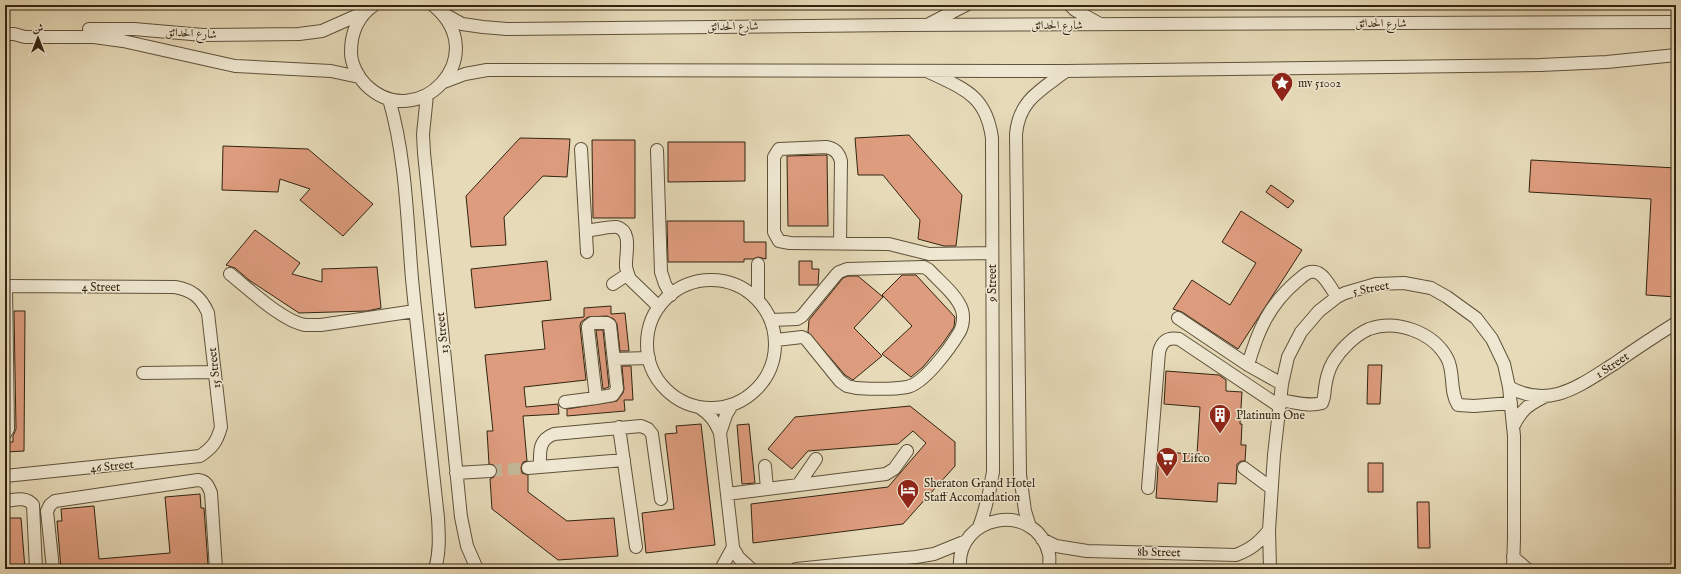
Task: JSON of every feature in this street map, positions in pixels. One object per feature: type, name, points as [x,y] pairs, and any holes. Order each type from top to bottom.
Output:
[{"type":"street","points":[[929,25],[966,5]]},
{"type":"street","points":[[1070,5],[1075,10],[1102,24]]},
{"type":"street","points":[[370,9],[354,31],[351,43],[351,55],[354,66],[359,77],[370,89],[389,99],[404,101],[427,95],[444,82],[465,74],[487,70],[1066,71],[1540,65],[1607,62],[1676,55]]},
{"type":"street","name":"شارع الحدائق","points":[[9,34],[27,30],[119,29],[202,35],[299,34],[322,31],[370,9]]},
{"type":"street","points":[[438,9],[451,28],[456,46],[455,59],[451,71],[444,82]]},
{"type":"street","name":"شارع الحدائق","points":[[438,9],[462,24],[507,28],[1676,22]]},
{"type":"street","name":"شارع الحدائق","points":[[9,34],[25,37],[100,37],[235,66],[331,71],[359,77]]},
{"type":"street","name":"9 Street","points":[[926,70],[963,88],[975,97],[984,109],[990,123],[992,138],[992,472],[987,504],[979,527]]},
{"type":"street","points":[[1030,527],[1020,475],[1017,121],[1031,98],[1066,71]]},
{"type":"street","name":"13 Street","points":[[427,95],[423,134],[424,153],[456,474],[463,532],[467,546],[477,569]]},
{"type":"street","name":"13 Street","points":[[389,99],[401,154],[415,310],[438,518],[439,539],[435,569]]},
{"type":"street","points":[[840,243],[841,161],[836,151],[826,147],[782,148],[775,154],[774,232],[779,241],[784,243],[889,244],[929,254],[992,253]]},
{"type":"street","points":[[581,149],[587,252]]},
{"type":"street","points":[[657,150],[660,265],[665,284],[671,295]]},
{"type":"street","points":[[586,232],[617,227],[623,230],[626,236],[626,263],[630,279],[659,307]]},
{"type":"street","points":[[758,264],[758,300]]},
{"type":"street","points":[[771,320],[797,319],[802,316],[836,275],[847,269],[924,268],[929,270],[958,300],[962,310],[963,322],[959,333],[928,376],[919,383],[908,387],[856,388],[847,386],[840,381],[806,339],[802,337],[776,340]]},
{"type":"street","points":[[1248,365],[1255,339],[1267,315],[1283,293],[1304,275],[1315,271],[1320,273],[1337,297]]},
{"type":"street","points":[[230,274],[279,312],[291,320],[305,325],[321,325],[415,310]]},
{"type":"street","points":[[613,284],[628,274]]},
{"type":"street","points":[[716,281],[731,283],[745,290],[758,300],[771,320],[776,340],[774,357],[769,372],[760,386],[747,397],[732,405],[716,408],[699,407],[682,401],[669,392],[660,383],[653,371],[649,358],[647,345],[648,332],[652,319],[659,307],[671,295],[684,286],[700,282],[716,281]]},
{"type":"street","name":"5 Street","points":[[1270,569],[1269,530],[1271,488],[1282,384],[1288,357],[1301,332],[1319,311],[1337,297],[1345,293],[1376,284],[1404,283],[1431,288],[1447,297],[1476,318],[1492,339],[1504,364],[1509,387],[1513,427],[1513,569]]},
{"type":"street","points":[[5,286],[8,429],[5,434]]},
{"type":"street","name":"4 Street","points":[[5,286],[175,287],[186,289],[196,295]]},
{"type":"street","name":"15 Street","points":[[196,295],[204,303],[208,313],[221,427],[215,444]]},
{"type":"street","points":[[1178,318],[1248,365],[1282,384]]},
{"type":"street","points":[[565,402],[596,398],[613,395],[616,393],[617,386],[610,325],[604,323],[590,324],[588,328],[596,398]]},
{"type":"street","name":"1 Street","points":[[1513,427],[1518,416],[1526,408],[1547,396],[1579,387],[1675,324]]},
{"type":"street","points":[[1148,488],[1159,352],[1161,345],[1165,340],[1172,338],[1179,338],[1280,403],[1316,405],[1322,403],[1324,398],[1324,388],[1332,363],[1341,351],[1354,339],[1369,330],[1389,326],[1406,328],[1425,335],[1438,346],[1447,358],[1451,370],[1454,399],[1458,405],[1474,406],[1511,403]]},
{"type":"street","points":[[614,359],[649,358]]},
{"type":"street","points":[[143,373],[215,372]]},
{"type":"street","name":"1 Street","points":[[1509,387],[1527,395],[1547,396]]},
{"type":"street","points":[[720,433],[726,415],[732,405]]},
{"type":"street","points":[[699,407],[716,423],[720,433],[733,548],[739,558],[751,569]]},
{"type":"street","points":[[540,467],[540,449],[542,442],[547,437],[554,434],[641,426],[648,429],[652,434],[662,499]]},
{"type":"street","points":[[619,427],[636,547]]},
{"type":"street","name":"46 Street","points":[[5,476],[188,458],[200,456],[215,444]]},
{"type":"street","points":[[727,494],[886,474],[894,469],[907,451]]},
{"type":"street","points":[[798,485],[816,459]]},
{"type":"street","points":[[528,468],[624,460]]},
{"type":"street","points":[[765,466],[767,489]]},
{"type":"street","points":[[1244,468],[1271,488]]},
{"type":"street","points":[[456,474],[490,471]]},
{"type":"street","points":[[53,569],[47,511],[50,505],[55,501],[198,480],[204,481],[209,486],[211,493],[216,569]]},
{"type":"street","points":[[5,501],[26,499],[33,505],[36,569]]},
{"type":"street","points":[[960,569],[961,554],[966,541],[979,527],[996,520],[1014,520],[1030,527],[1042,539],[1049,554],[1049,569]]},
{"type":"street","name":"8b Street","points":[[1042,539],[1056,546],[1087,551],[1236,554],[1249,550],[1260,542],[1269,530]]},
{"type":"street","points":[[796,569],[916,557],[939,552],[966,541]]},
{"type":"street","points":[[722,569],[733,548]]},
{"type":"street","points":[[1513,557],[1527,569]]},
{"type":"building","points":[[909,135],[962,195],[956,246],[944,246],[918,239],[920,220],[883,175],[858,175],[855,138]]},
{"type":"building","points":[[520,138],[570,139],[567,177],[543,176],[504,217],[506,245],[471,247],[466,196]]},
{"type":"building","points":[[592,140],[635,140],[635,218],[593,218]]},
{"type":"building","points":[[668,142],[745,142],[745,181],[668,182]]},
{"type":"building","points":[[223,146],[308,149],[373,204],[343,236],[300,200],[310,189],[280,179],[278,192],[222,190]]},
{"type":"building","points":[[827,155],[828,226],[788,226],[787,156]]},
{"type":"building","points":[[1531,160],[1676,168],[1676,297],[1646,295],[1651,199],[1529,192]]},
{"type":"building","points":[[1271,185],[1294,201],[1288,208],[1266,192]]},
{"type":"building","points":[[1241,211],[1302,250],[1238,349],[1182,312],[1173,309],[1192,280],[1230,305],[1256,263],[1222,242]]},
{"type":"building","points":[[667,221],[744,221],[744,242],[766,242],[766,259],[758,257],[753,259],[744,259],[744,262],[668,262]]},
{"type":"building","points":[[255,230],[300,263],[292,274],[322,282],[322,269],[377,267],[381,308],[367,311],[299,313],[249,280],[235,268],[226,265]]},
{"type":"building","points":[[547,261],[551,300],[475,308],[471,269]]},
{"type":"building","points":[[799,261],[812,261],[812,269],[819,269],[818,285],[799,285]]},
{"type":"building","points":[[902,275],[916,275],[955,317],[954,327],[943,343],[923,367],[911,377],[882,354],[912,326],[882,295]]},
{"type":"building","points":[[848,276],[858,276],[883,297],[854,328],[882,356],[853,380],[845,375],[808,332],[809,320],[843,278]]},
{"type":"building","points":[[611,306],[611,314],[625,313],[629,351],[620,351],[617,324],[614,319],[607,316],[588,317],[581,322],[580,326],[586,380],[524,387],[526,407],[558,404],[559,414],[523,416],[527,461],[523,462],[521,468],[522,473],[528,475],[528,492],[567,521],[614,518],[618,556],[558,560],[492,509],[490,479],[494,477],[497,471],[494,465],[489,464],[487,431],[493,431],[485,355],[545,349],[542,321],[584,317],[584,308]]},
{"type":"building","points":[[14,311],[25,311],[24,451],[5,452],[5,442],[13,442],[13,436],[16,429]]},
{"type":"building","points":[[596,330],[603,330],[609,387],[603,389]]},
{"type":"building","points":[[1368,365],[1382,365],[1380,404],[1367,404]]},
{"type":"building","points":[[622,366],[631,366],[633,400],[624,400],[625,411],[567,416],[567,409],[617,401],[624,389]]},
{"type":"building","name":"Platinum One","points":[[1166,371],[1219,375],[1226,380],[1226,391],[1242,392],[1240,424],[1242,424],[1241,445],[1246,445],[1245,461],[1241,461],[1237,464],[1236,484],[1218,483],[1217,502],[1156,498],[1159,452],[1197,454],[1200,407],[1164,404]]},
{"type":"building","points":[[910,406],[955,442],[955,466],[903,524],[753,543],[751,504],[888,487],[926,443],[913,431],[898,444],[808,451],[792,469],[768,449],[795,417]]},
{"type":"building","points":[[701,424],[715,545],[646,553],[642,513],[674,509],[665,434],[677,433],[676,426]]},
{"type":"building","points":[[749,424],[755,483],[742,484],[737,425]]},
{"type":"building","points":[[1368,463],[1383,463],[1383,492],[1368,492]]},
{"type":"building","points":[[200,494],[201,508],[204,508],[207,569],[61,569],[57,521],[62,521],[61,509],[94,506],[99,559],[170,553],[165,497]]},
{"type":"building","points":[[1417,502],[1429,502],[1430,548],[1418,548]]},
{"type":"building","points":[[5,518],[21,518],[25,569],[5,569]]},
{"type":"tunnel","points":[[490,471],[528,468]]},
{"type":"place","name":"mv 51002","points":[[1282,102]]},
{"type":"place","name":"Platinum One","points":[[1220,434]]},
{"type":"place","name":"Lifco","points":[[1167,478]]},
{"type":"place","name":"Sheraton Grand Hotel Staff Accomadation","points":[[908,510]]}]
